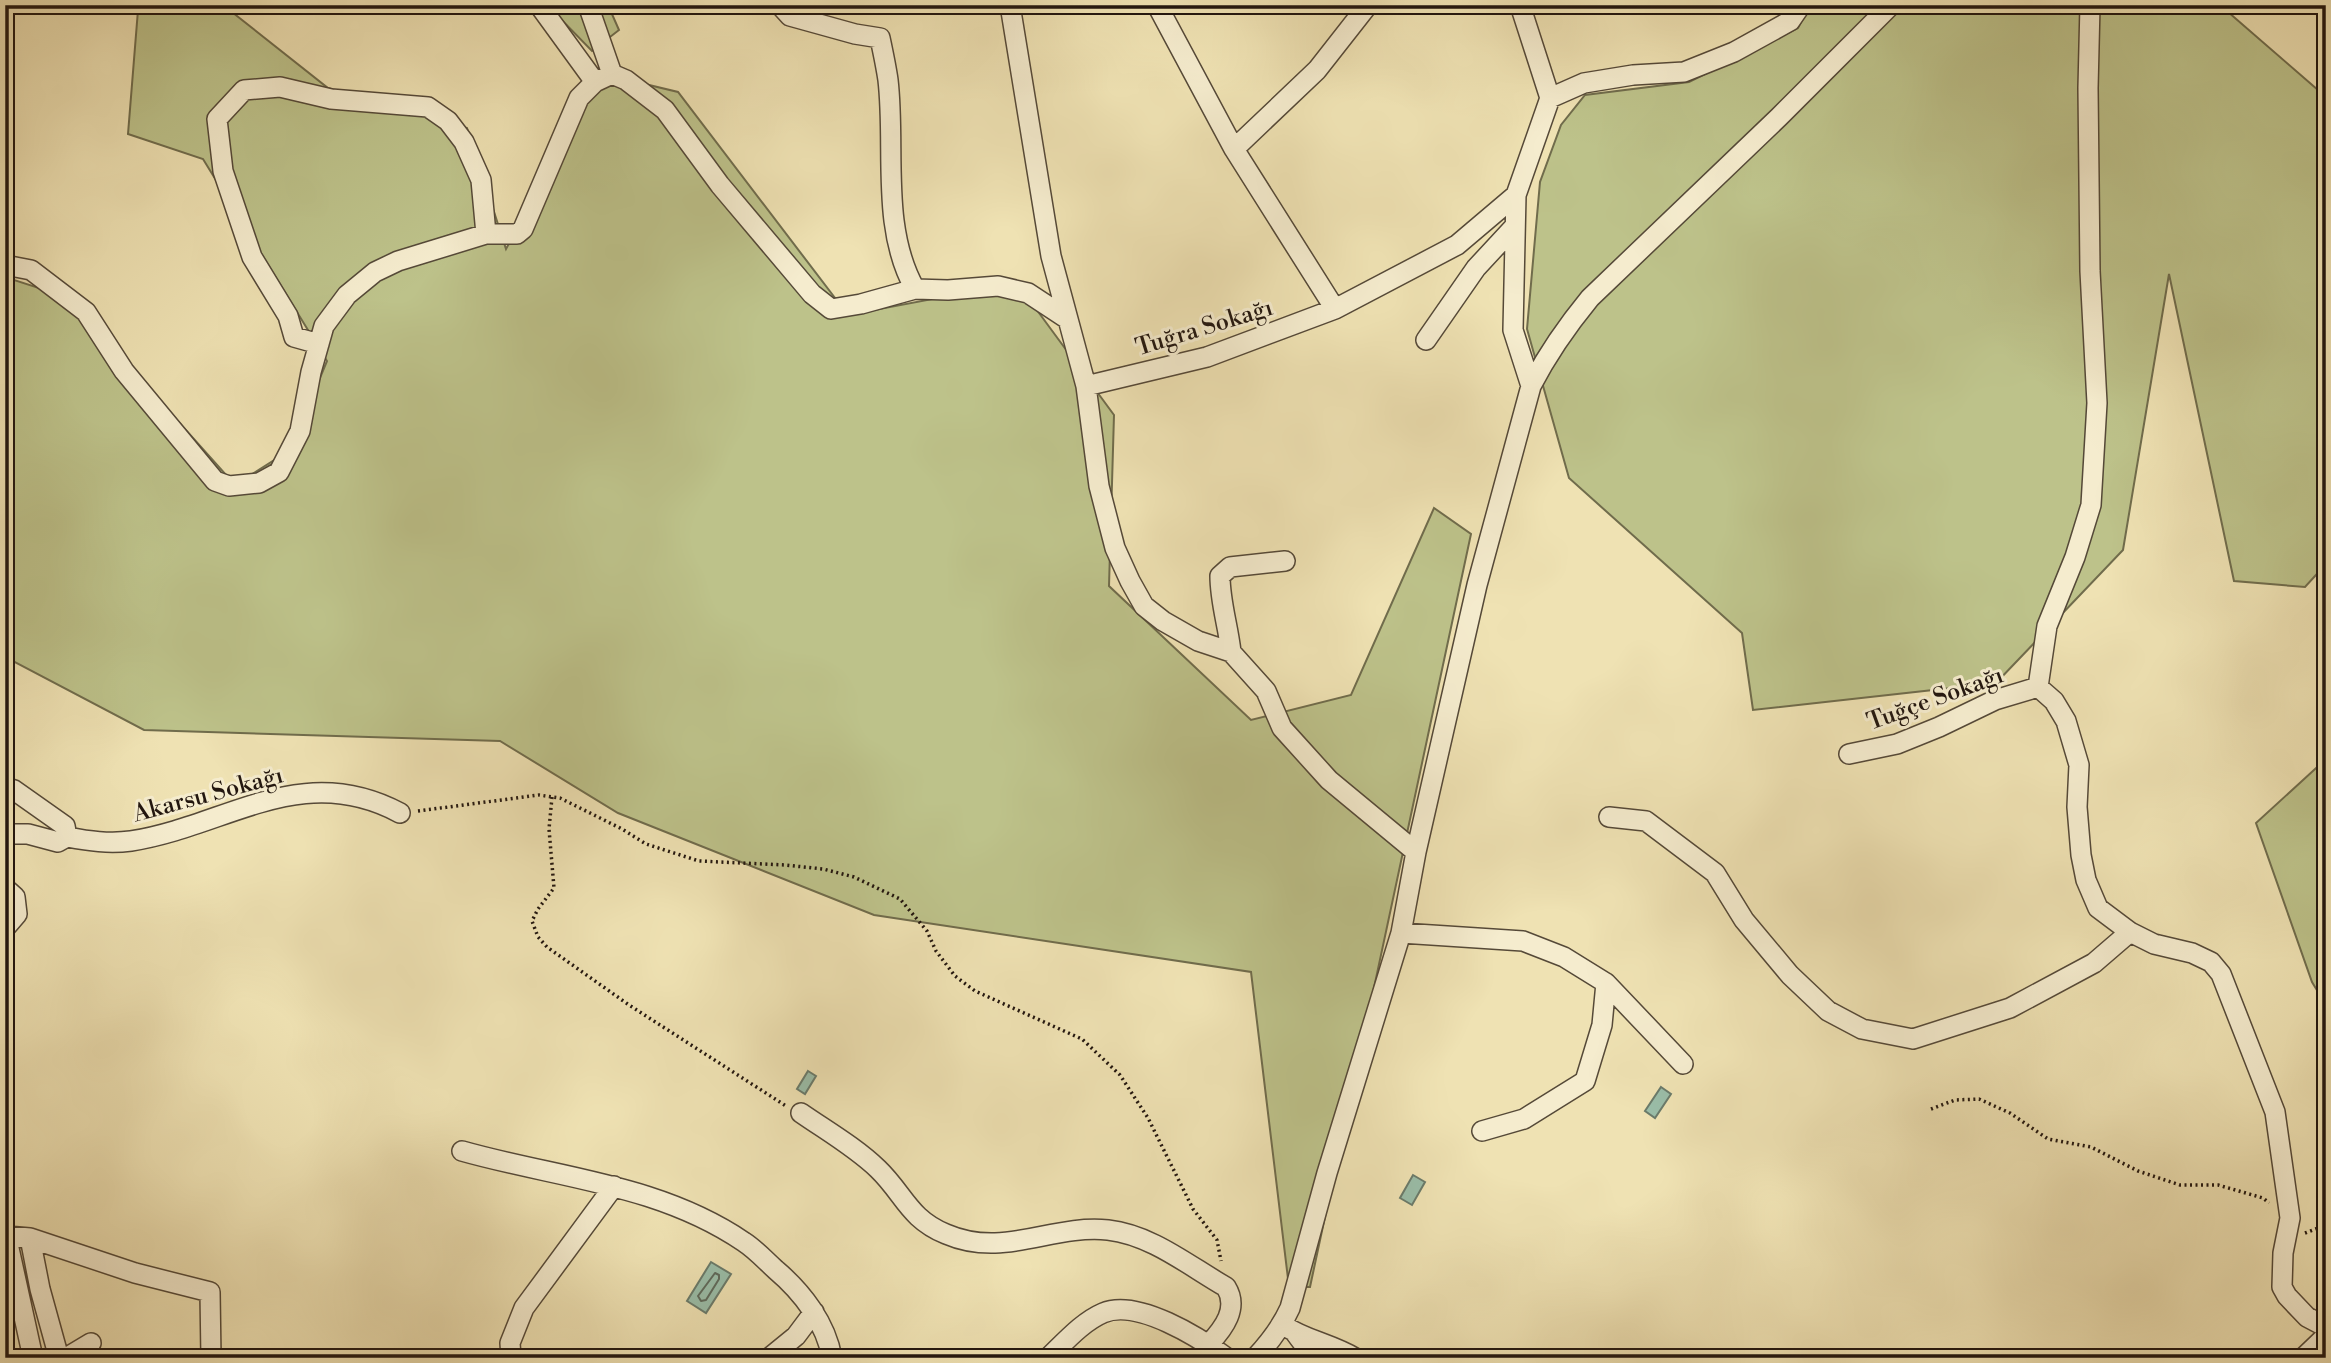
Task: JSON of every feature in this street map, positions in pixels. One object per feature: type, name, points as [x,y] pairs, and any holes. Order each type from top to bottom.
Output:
[{"type":"street","points":[[539,5],[603,78]]},
{"type":"street","points":[[588,5],[603,78]]},
{"type":"street","points":[[780,5],[790,16],[880,38],[888,82],[894,218],[904,270],[915,289]]},
{"type":"street","points":[[1010,5],[1051,256],[1086,386],[1099,486],[1115,548],[1130,581],[1144,607],[1163,621],[1198,642],[1231,652],[1266,691],[1282,729],[1329,780],[1416,852]]},
{"type":"street","points":[[1157,5],[1234,149],[1335,309]]},
{"type":"street","points":[[1234,149],[1317,69],[1368,5]]},
{"type":"street","points":[[1520,5],[1550,99],[1516,195],[1513,330],[1531,386]]},
{"type":"street","points":[[1550,99],[1584,83],[1633,75],[1684,72],[1734,52],[1790,21],[1801,5]]},
{"type":"street","points":[[1314,1358],[1289,1329],[1290,1308],[1327,1174],[1401,933],[1416,852],[1476,585],[1531,386],[1545,358],[1590,298],[1779,117],[1891,5]]},
{"type":"street","points":[[2090,5],[2090,271],[2097,403],[2091,505],[2075,557],[2047,626],[2038,687],[2054,701],[2066,721],[2079,765],[2077,807],[2087,880],[2098,908],[2130,932],[2154,944],[2192,953],[2211,962],[2221,974],[2275,1112],[2290,1218],[2283,1254],[2282,1287],[2307,1317],[2326,1327]]},
{"type":"street","points":[[5,265],[31,270],[86,312],[124,371],[215,481],[229,486],[260,483],[279,472],[300,431],[324,326],[347,295],[375,272],[398,261],[486,234],[517,234],[523,229],[579,97],[603,78],[626,80],[665,110],[720,185],[812,294],[831,310],[915,289],[948,290],[998,286],[1028,293],[1066,318]]},
{"type":"street","points":[[319,344],[294,337],[288,316],[252,257],[223,171],[217,119],[244,90],[280,88],[331,99],[428,107],[448,121],[470,155],[481,180],[486,234]]},
{"type":"street","name":"Tuğra Sokağı","points":[[1086,386],[1207,357],[1335,309],[1457,245],[1516,195]]},
{"type":"street","points":[[1426,341],[1476,268],[1516,226]]},
{"type":"street","points":[[1231,652],[1228,624],[1220,595],[1220,576],[1230,567],[1285,561]]},
{"type":"street","name":"Tuğçe Sokağı","points":[[1849,754],[1897,744],[1995,700],[2038,687]]},
{"type":"street","points":[[5,787],[65,826],[67,837]]},
{"type":"street","name":"Akarsu Sokağı","points":[[5,834],[28,834],[58,842],[67,837],[100,843],[131,841],[198,824],[267,799],[294,794],[334,793],[364,797],[400,813]]},
{"type":"street","points":[[1609,817],[1646,821],[1715,873],[1744,920],[1790,975],[1828,1011],[1862,1029],[1913,1039],[2010,1008],[2094,963],[2130,932]]},
{"type":"street","points":[[5,888],[15,897],[17,914],[5,928]]},
{"type":"street","points":[[1401,933],[1522,941],[1564,957],[1606,983],[1683,1064]]},
{"type":"street","points":[[1482,1130],[1524,1119],[1585,1082],[1602,1025],[1606,983]]},
{"type":"street","points":[[801,1113],[868,1160],[892,1184],[915,1215],[945,1234],[983,1244],[1004,1244],[1072,1231],[1108,1230],[1150,1242],[1226,1287],[1232,1302],[1230,1313],[1209,1344]]},
{"type":"street","points":[[462,1151],[503,1163],[641,1192],[685,1210],[744,1242],[790,1282],[814,1312],[832,1358]]},
{"type":"street","points":[[510,1358],[510,1343],[524,1308],[614,1186]]},
{"type":"street","points":[[33,1358],[6,1233],[210,1293],[211,1358]]},
{"type":"street","points":[[30,1238],[40,1289],[59,1358]]},
{"type":"street","points":[[1048,1358],[1092,1319],[1115,1310],[1127,1310],[1158,1319],[1209,1344],[1227,1358]]},
{"type":"street","points":[[769,1358],[796,1336],[814,1312]]},
{"type":"street","points":[[1255,1358],[1289,1329]]},
{"type":"street","points":[[1289,1329],[1336,1347],[1355,1358]]},
{"type":"street","points":[[2303,1358],[2326,1336]]},
{"type":"street","points":[[66,1358],[91,1343]]},
{"type":"path","points":[[400,813],[539,795],[552,797],[586,810],[646,844],[699,861],[823,869],[854,877],[900,899],[927,931],[936,951],[955,975],[975,991],[1082,1039],[1121,1076],[1148,1118],[1193,1209],[1217,1240],[1226,1287]]},
{"type":"path","points":[[552,797],[550,829],[554,888],[532,922],[538,937],[547,947],[629,1005],[801,1113]]},
{"type":"path","points":[[1930,1109],[1955,1100],[1979,1099],[2010,1114],[2048,1139],[2091,1147],[2137,1171],[2180,1185],[2218,1185],[2263,1198],[2290,1218]]},
{"type":"green space","points":[[223,5],[328,88],[467,128],[506,249],[603,74],[678,92],[848,315],[1017,283],[1114,415],[1109,586],[1251,720],[1351,695],[1434,508],[1471,534],[1310,1287],[1289,1287],[1251,972],[874,915],[618,813],[500,741],[144,730],[5,657],[5,277],[67,297],[235,485],[290,450],[327,361],[203,159],[128,134],[138,10]]},
{"type":"green space","points":[[547,5],[608,5],[619,30],[592,51]]},
{"type":"green space","points":[[1810,5],[2220,5],[2326,97],[2326,564],[2305,587],[2234,581],[2169,274],[2123,550],[1996,683],[1753,710],[1742,633],[1569,478],[1527,329],[1540,182],[1561,125],[1585,95],[1689,82],[1798,28]]},
{"type":"green space","points":[[2326,759],[2326,1005],[2312,982],[2256,823]]},
{"type":"water","points":[[808,1071],[816,1076],[805,1094],[797,1089]]},
{"type":"water","points":[[1661,1087],[1671,1094],[1655,1118],[1645,1111]]},
{"type":"water","points":[[1413,1175],[1425,1182],[1412,1205],[1400,1198]]},
{"type":"water","points":[[711,1262],[731,1274],[706,1313],[687,1301]]}]
